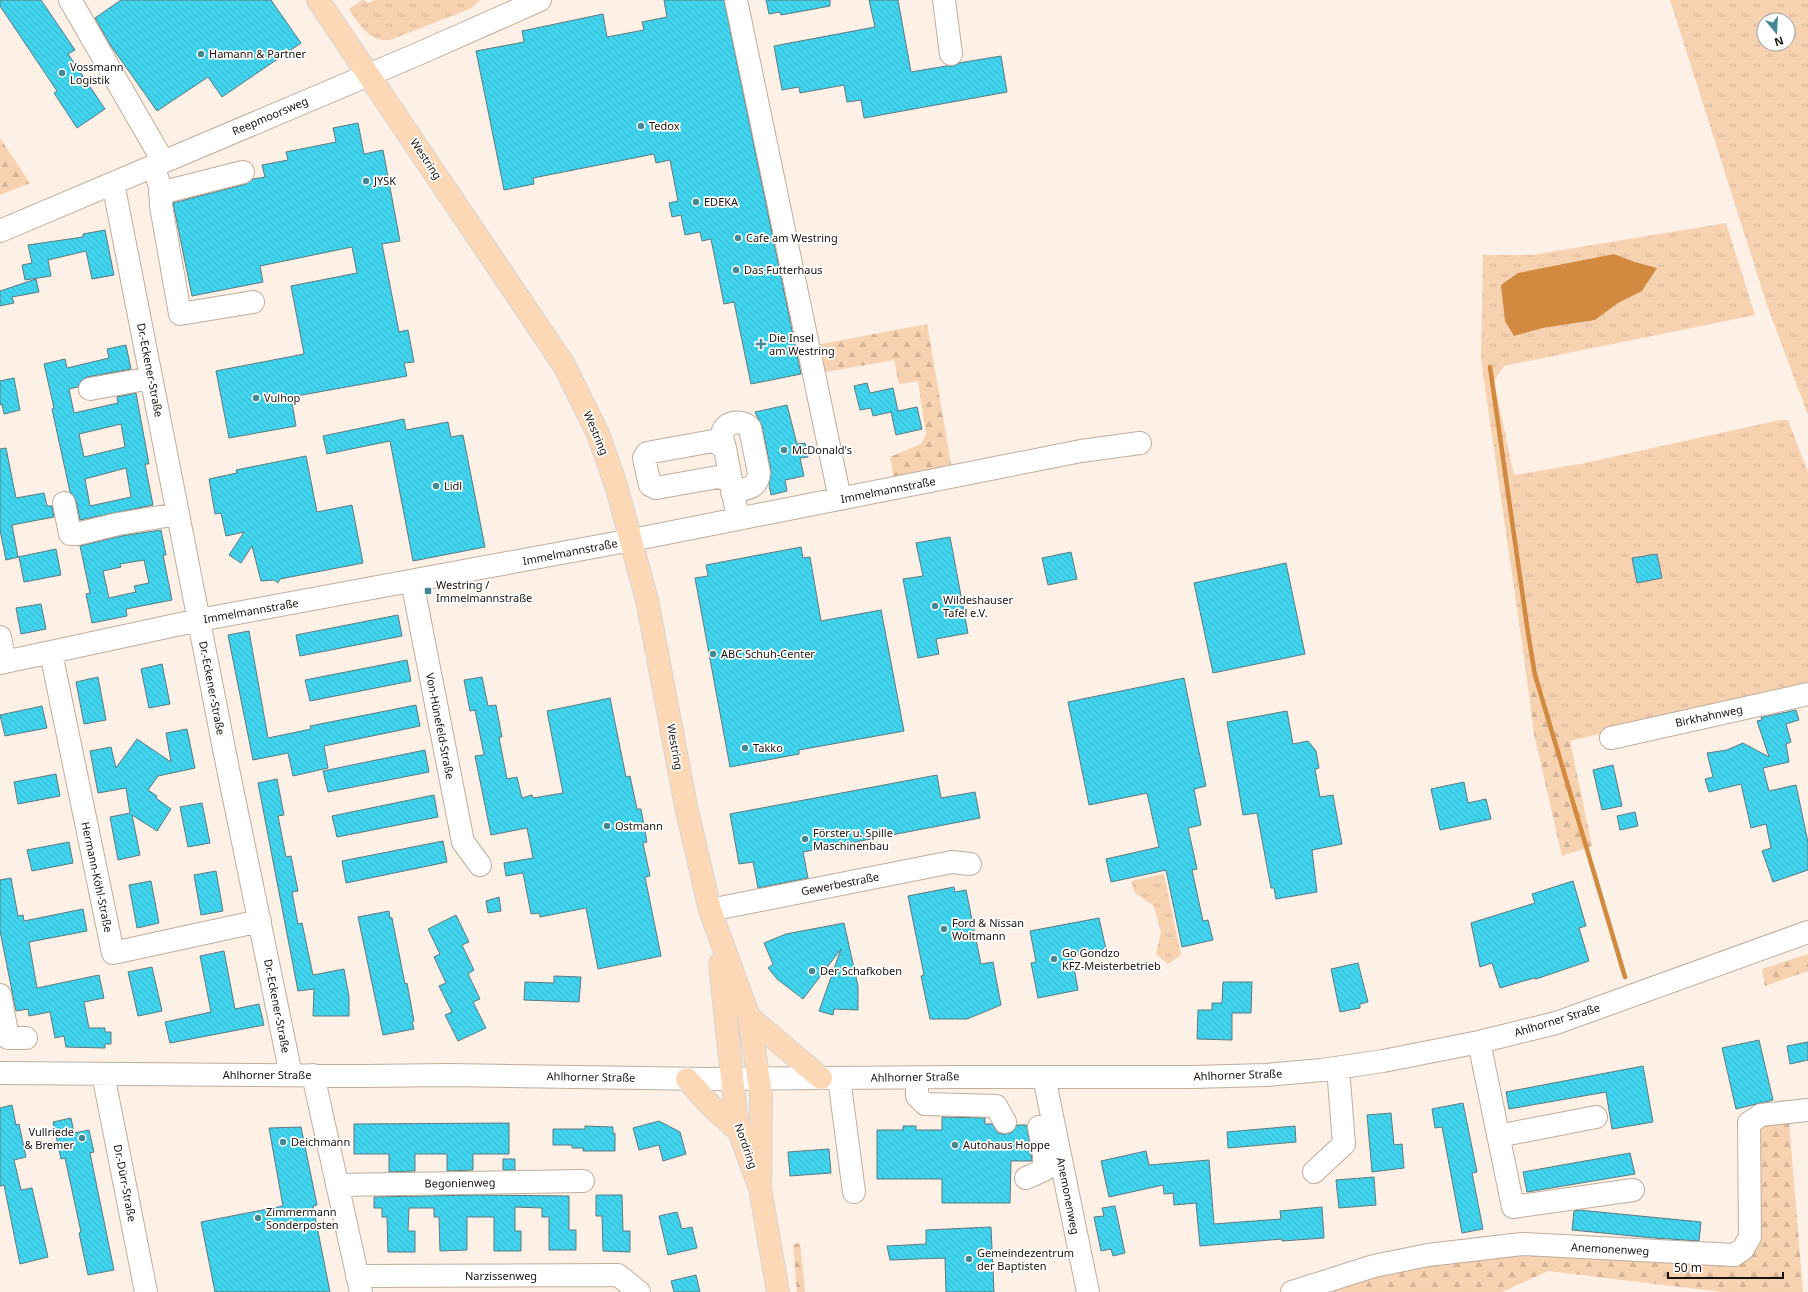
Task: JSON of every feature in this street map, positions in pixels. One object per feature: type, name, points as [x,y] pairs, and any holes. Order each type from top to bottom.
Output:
[{"type":"main road","name":"Westring","points":[[318,0],[564,365],[598,434],[616,485],[647,600],[686,806],[710,910],[717,934],[750,1017],[759,1079]]},
{"type":"main road","name":"Westring","points":[[717,934],[733,1079]]},
{"type":"main road","points":[[750,1017],[830,1078]]},
{"type":"main road","points":[[687,1079],[714,1109],[739,1131]]},
{"type":"main road","name":"Nordring","points":[[733,1079],[739,1131],[760,1188],[778,1292]]},
{"type":"main road","name":"Nordring","points":[[759,1079],[761,1095],[760,1188]]},
{"type":"street","points":[[70,0],[158,164],[161,206],[180,314],[253,302]]},
{"type":"street","name":"Reepmoorsweg","points":[[1,229],[369,74],[422,62],[540,0]]},
{"type":"street","points":[[736,0],[840,499]]},
{"type":"street","points":[[944,0],[951,54]]},
{"type":"street","points":[[160,193],[243,172]]},
{"type":"street","name":"Dr.-Eckener-Straße","points":[[113,183],[291,1075]]},
{"type":"street","points":[[90,389],[151,378]]},
{"type":"street","points":[[724,448],[712,441],[647,453],[644,458],[650,485],[656,488],[718,477],[731,486],[754,486],[759,481],[750,428],[747,423],[740,422],[730,424],[724,429],[722,434],[731,486],[738,519]]},
{"type":"street","name":"Immelmannstraße","points":[[2,662],[51,653],[199,620],[632,540],[1081,451],[1140,443]]},
{"type":"street","points":[[64,503],[70,534],[77,534],[118,524],[178,514]]},
{"type":"street","name":"Von-Hünefeld-Straße","points":[[412,581],[463,842],[480,865]]},
{"type":"street","points":[[0,637],[2,662]]},
{"type":"street","name":"Hermann-Köhl-Straße","points":[[51,653],[113,953],[260,922]]},
{"type":"street","name":"Birkhahnweg","points":[[1611,738],[1808,694]]},
{"type":"street","name":"Gewerbestraße","points":[[710,910],[952,862],[970,864]]},
{"type":"street","name":"Ahlhorner Straße","points":[[0,1073],[540,1076],[687,1079],[1244,1076],[1338,1068],[1383,1061],[1479,1042],[1556,1023],[1808,932]]},
{"type":"street","points":[[0,995],[8,1038],[26,1038]]},
{"type":"street","points":[[1479,1042],[1513,1207],[1633,1190]]},
{"type":"street","points":[[1314,1172],[1344,1144],[1338,1068]]},
{"type":"street","name":"Dr.-Dürr-Straße","points":[[104,1074],[146,1292]]},
{"type":"street","points":[[313,1075],[359,1284]]},
{"type":"street","points":[[1026,1178],[1044,1170],[1044,1153],[1037,1077]]},
{"type":"street","name":"Anemonenweg","points":[[1037,1077],[1088,1292]]},
{"type":"street","points":[[830,1078],[854,1192]]},
{"type":"street","points":[[917,1078],[917,1096],[925,1104],[996,1106],[1005,1122]]},
{"type":"street","name":"Anemonenweg","points":[[1292,1292],[1374,1266],[1428,1255],[1522,1244],[1734,1255],[1742,1249],[1750,1237],[1749,1123],[1761,1115],[1808,1110]]},
{"type":"street","points":[[1498,1136],[1596,1117]]},
{"type":"street","name":"Begonienweg","points":[[337,1185],[583,1181]]},
{"type":"street","name":"Narzissenweg","points":[[359,1284],[618,1275],[639,1292]]},
{"type":"green space","points":[[363,0],[368,3],[375,0],[480,0],[472,8],[390,40],[383,40],[376,38],[366,31],[349,9]]},
{"type":"green space","points":[[1670,0],[1808,0],[1808,415],[1768,308]]},
{"type":"green space","points":[[0,138],[30,183],[0,195]]},
{"type":"green space","points":[[1726,223],[1755,315],[1504,366],[1494,381],[1514,475],[1580,464],[1780,420],[1788,420],[1808,472],[1808,684],[1570,741],[1549,727],[1524,657],[1481,360],[1483,255],[1532,255]],"holes":[[[1614,254],[1656,268],[1642,291],[1618,303],[1595,320],[1543,328],[1514,336],[1571,263]]]},
{"type":"green space","points":[[927,324],[952,469],[894,480],[890,457],[921,444],[926,434],[918,381],[899,384],[894,360],[820,373],[816,345]]},
{"type":"green space","points":[[1524,657],[1549,727],[1570,741],[1592,846],[1562,856],[1534,734]]},
{"type":"green space","points":[[1164,874],[1181,955],[1168,964],[1156,954],[1161,932],[1154,906],[1135,893],[1131,881]]},
{"type":"green space","points":[[1808,954],[1808,971],[1765,986],[1762,969]]},
{"type":"green space","points":[[1789,1121],[1803,1292],[1722,1292],[1548,1271],[1502,1292],[1329,1292],[1377,1272],[1532,1249],[1740,1259],[1751,1126]]},
{"type":"green space","points":[[800,1243],[805,1292],[797,1292],[793,1244]]},
{"type":"shaded area","points":[[1614,254],[1657,268],[1642,291],[1618,303],[1595,320],[1543,328],[1514,336],[1505,321],[1501,285],[1518,273]]},
{"type":"building","name":"Vossmann Logistik","points":[[0,0],[41,0],[75,50],[68,54],[105,109],[77,128],[54,93],[57,91],[0,6]]},
{"type":"building","name":"Hamann & Partner","points":[[121,0],[271,0],[301,43],[222,97],[208,77],[157,111],[111,46],[95,18]]},
{"type":"building","points":[[664,0],[724,0],[801,374],[751,384],[734,302],[724,304],[711,239],[702,241],[700,232],[685,235],[681,215],[672,217],[669,203],[678,201],[670,160],[656,163],[654,154],[533,178],[534,184],[504,190],[476,51],[524,42],[522,31],[603,14],[607,37],[644,30],[642,22],[667,17]]},
{"type":"building","points":[[766,0],[830,0],[830,6],[781,15],[780,12],[769,14]]},
{"type":"building","points":[[869,0],[898,0],[911,72],[953,66],[959,63],[1001,56],[1007,92],[864,118],[861,100],[847,102],[844,85],[800,93],[799,87],[782,90],[774,46],[875,27]]},
{"type":"building","points":[[358,123],[364,154],[383,150],[400,241],[382,244],[399,332],[408,330],[414,362],[404,363],[407,376],[291,397],[296,426],[229,438],[216,371],[304,354],[291,286],[357,273],[352,247],[260,266],[263,282],[192,296],[173,203],[246,184],[253,179],[265,177],[262,165],[288,160],[286,152],[336,142],[333,128]]},
{"type":"building","points":[[105,230],[114,275],[92,279],[86,251],[48,260],[51,276],[25,280],[22,265],[32,263],[28,245],[83,237],[83,234]]},
{"type":"building","points":[[36,279],[39,292],[12,297],[14,303],[0,306],[0,291]]},
{"type":"building","points":[[126,345],[131,369],[87,377],[82,380],[78,387],[69,389],[74,413],[118,403],[117,397],[136,393],[149,464],[145,464],[153,505],[80,520],[76,500],[70,492],[44,364],[65,359],[67,368],[109,358],[107,349]],"holes":[[[121,424],[125,447],[84,457],[79,434]],[[126,468],[131,497],[90,506],[85,479]]]},
{"type":"building","points":[[14,378],[20,410],[4,414],[2,404],[0,405],[0,381]]},
{"type":"building","points":[[867,383],[870,393],[893,388],[898,411],[917,407],[922,429],[896,435],[891,412],[873,416],[871,408],[860,410],[854,386]]},
{"type":"building","name":"McDonald's","points":[[787,405],[797,444],[805,443],[808,457],[800,458],[804,476],[785,480],[787,491],[771,495],[769,484],[771,471],[762,426],[755,412]]},
{"type":"building","name":"Lidl","points":[[404,419],[406,430],[448,422],[451,437],[463,435],[485,547],[413,561],[390,441],[327,454],[323,436]]},
{"type":"building","points":[[6,448],[16,498],[44,493],[47,506],[52,506],[54,517],[12,525],[18,557],[56,549],[61,575],[24,582],[19,557],[6,560],[0,530],[0,449]]},
{"type":"building","points":[[306,456],[317,512],[352,505],[363,563],[280,579],[278,583],[274,580],[261,581],[252,546],[241,563],[229,555],[244,532],[226,536],[221,513],[215,514],[209,479],[237,473],[236,470]]},
{"type":"building","points":[[161,530],[166,555],[163,555],[172,600],[126,609],[127,616],[92,623],[86,594],[90,593],[80,546],[121,536]],"holes":[[[144,560],[149,583],[134,586],[136,592],[109,598],[103,571],[121,567],[120,564]]]},
{"type":"building","name":"Wildeshauser Tafel e.V.","points":[[950,537],[968,633],[936,639],[939,654],[918,658],[903,579],[923,576],[916,543]]},
{"type":"building","points":[[801,547],[803,558],[810,557],[821,621],[881,610],[904,731],[799,750],[799,754],[730,767],[695,578],[708,576],[706,565]]},
{"type":"building","points":[[1071,552],[1077,579],[1048,585],[1042,558]]},
{"type":"building","points":[[1657,554],[1662,578],[1637,583],[1632,558]]},
{"type":"building","points":[[1286,563],[1305,654],[1213,673],[1194,583]]},
{"type":"building","points":[[41,604],[46,629],[21,634],[16,608]]},
{"type":"building","points":[[398,615],[402,636],[300,656],[296,635]]},
{"type":"building","points":[[249,631],[268,738],[311,729],[310,726],[416,705],[420,726],[324,746],[328,768],[293,776],[288,753],[253,760],[228,635]]},
{"type":"building","points":[[407,660],[411,681],[310,701],[305,680]]},
{"type":"building","points":[[162,664],[170,704],[149,708],[141,669]]},
{"type":"building","points":[[98,677],[106,720],[84,724],[76,682]]},
{"type":"building","name":"Ostmann","points":[[482,677],[488,706],[496,705],[502,737],[499,737],[507,779],[517,777],[522,798],[532,795],[533,798],[563,793],[547,711],[610,698],[626,777],[630,776],[637,809],[641,809],[647,842],[643,843],[650,876],[645,877],[661,956],[598,969],[586,908],[540,917],[539,913],[531,914],[523,873],[506,876],[504,863],[533,858],[527,828],[491,835],[475,756],[484,755],[475,710],[470,711],[464,680]]},
{"type":"building","points":[[1184,678],[1206,786],[1194,789],[1201,825],[1188,828],[1197,869],[1192,870],[1203,921],[1208,920],[1213,940],[1182,947],[1166,870],[1111,882],[1106,859],[1159,847],[1147,793],[1089,805],[1068,702]]},
{"type":"building","points":[[42,706],[47,728],[5,736],[0,715]]},
{"type":"building","points":[[1796,710],[1799,720],[1786,724],[1791,742],[1786,744],[1789,762],[1763,768],[1769,791],[1796,785],[1808,842],[1808,870],[1773,882],[1762,851],[1771,848],[1766,824],[1751,828],[1741,784],[1709,792],[1705,779],[1713,777],[1707,753],[1727,750],[1743,743],[1769,757],[1757,721],[1762,720],[1761,717]]},
{"type":"building","points":[[1287,711],[1293,744],[1308,741],[1316,751],[1319,768],[1315,769],[1320,797],[1333,795],[1342,844],[1312,850],[1317,892],[1276,899],[1274,888],[1271,888],[1257,813],[1243,815],[1227,722]]},
{"type":"building","points":[[187,729],[195,768],[158,776],[148,790],[171,809],[157,831],[132,815],[140,855],[118,860],[110,817],[130,813],[126,788],[98,793],[90,751],[111,747],[116,768],[137,739],[171,762],[166,733]]},
{"type":"building","points":[[425,750],[429,772],[328,792],[323,771]]},
{"type":"building","points":[[1613,765],[1622,806],[1602,810],[1593,770]]},
{"type":"building","points":[[56,774],[60,796],[18,804],[14,782]]},
{"type":"building","name":"Förster u. Spille Maschinenbau","points":[[937,775],[941,798],[975,792],[980,818],[803,852],[808,878],[758,888],[753,862],[739,864],[730,814]]},
{"type":"building","points":[[277,779],[284,815],[278,816],[286,857],[291,856],[298,891],[292,892],[298,924],[302,923],[313,975],[344,969],[349,997],[349,1016],[313,1016],[314,989],[298,991],[258,783]]},
{"type":"building","points":[[1464,782],[1468,803],[1486,799],[1491,819],[1440,830],[1431,789]]},
{"type":"building","points":[[434,795],[438,817],[337,837],[332,816]]},
{"type":"building","points":[[202,803],[210,843],[188,847],[180,807]]},
{"type":"building","points":[[1635,812],[1638,826],[1620,830],[1617,816]]},
{"type":"building","points":[[443,841],[447,862],[346,883],[342,861]]},
{"type":"building","points":[[69,842],[73,863],[32,871],[27,850]]},
{"type":"building","points":[[216,871],[223,911],[201,915],[194,875]]},
{"type":"building","points":[[11,878],[18,916],[23,915],[24,921],[83,909],[87,931],[29,942],[37,988],[99,975],[104,998],[84,1002],[89,1028],[105,1028],[105,1032],[111,1032],[111,1044],[105,1044],[105,1048],[66,1047],[64,1036],[55,1038],[50,1012],[29,1016],[28,1009],[16,1011],[0,931],[0,880]]},
{"type":"building","points":[[151,881],[159,923],[137,928],[129,885]]},
{"type":"building","points":[[1573,881],[1586,926],[1579,928],[1589,961],[1536,979],[1534,978],[1500,988],[1492,963],[1480,967],[1471,923],[1535,903],[1532,894]]},
{"type":"building","name":"Ford & Nissan Woltmann","points":[[954,887],[955,892],[966,890],[981,964],[993,962],[1001,1005],[967,1019],[930,1019],[921,976],[924,975],[908,896]]},
{"type":"building","points":[[499,897],[501,911],[488,913],[486,901]]},
{"type":"building","points":[[389,911],[390,918],[392,918],[405,984],[407,983],[414,1021],[412,1022],[414,1029],[383,1035],[358,917]]},
{"type":"building","points":[[456,915],[469,942],[462,945],[474,970],[468,974],[480,999],[473,1002],[486,1028],[458,1041],[445,1015],[452,1012],[439,986],[446,983],[434,957],[440,954],[428,929]]},
{"type":"building","name":"Go Gondzo KFZ-Meisterbetrieb","points":[[1099,918],[1106,949],[1072,956],[1078,990],[1038,998],[1031,963],[1036,962],[1030,931]]},
{"type":"building","name":"Der Schafkoben","points":[[844,923],[858,986],[858,1010],[834,1009],[833,1015],[819,1011],[841,949],[803,999],[777,979],[768,968],[773,964],[764,943],[786,934]]},
{"type":"building","points":[[224,951],[235,1009],[259,1004],[264,1025],[170,1043],[165,1022],[211,1012],[200,956]]},
{"type":"building","points":[[1358,963],[1368,1002],[1360,1004],[1360,1008],[1340,1012],[1331,969]]},
{"type":"building","points":[[152,967],[162,1011],[138,1016],[128,972]]},
{"type":"building","points":[[554,976],[581,977],[579,1002],[524,1000],[525,982],[554,983]]},
{"type":"building","points":[[1223,982],[1252,982],[1251,1013],[1232,1013],[1232,1040],[1197,1039],[1198,1010],[1212,1010],[1212,1003],[1222,1003]]},
{"type":"building","points":[[1759,1040],[1773,1100],[1736,1109],[1722,1048]]},
{"type":"building","points":[[1808,1042],[1808,1060],[1790,1064],[1787,1046]]},
{"type":"building","points":[[1643,1066],[1653,1122],[1612,1129],[1606,1092],[1509,1109],[1506,1092]]},
{"type":"building","points":[[1463,1103],[1477,1172],[1472,1173],[1483,1229],[1462,1233],[1442,1127],[1435,1128],[1432,1109]]},
{"type":"building","points":[[12,1105],[16,1125],[19,1124],[26,1157],[14,1160],[21,1190],[32,1188],[48,1257],[20,1264],[4,1185],[0,1186],[0,1108]]},
{"type":"building","points":[[1391,1113],[1394,1145],[1402,1144],[1404,1168],[1372,1172],[1367,1115]]},
{"type":"building","name":"Autohaus Hoppe","points":[[942,1117],[985,1118],[985,1124],[992,1124],[998,1133],[1004,1134],[1011,1133],[1017,1125],[1027,1125],[1032,1161],[1011,1161],[1010,1203],[942,1203],[942,1179],[877,1179],[877,1130],[903,1130],[903,1126],[916,1126],[916,1130],[942,1130]]},
{"type":"building","points":[[71,1118],[74,1133],[89,1130],[94,1152],[90,1153],[114,1270],[88,1275],[79,1233],[81,1232],[65,1158],[61,1159],[53,1122]]},
{"type":"building","points":[[659,1121],[680,1132],[686,1154],[663,1161],[659,1145],[639,1150],[633,1128]]},
{"type":"building","points":[[509,1123],[509,1154],[473,1154],[473,1170],[447,1171],[447,1154],[415,1154],[415,1171],[389,1172],[389,1154],[354,1154],[354,1124]]},
{"type":"building","points":[[585,1126],[613,1127],[613,1134],[615,1133],[615,1151],[583,1151],[583,1148],[572,1148],[572,1145],[553,1145],[553,1129],[585,1129]]},
{"type":"building","points":[[1295,1126],[1296,1142],[1228,1148],[1227,1132]]},
{"type":"building","points":[[301,1127],[317,1205],[313,1206],[330,1292],[215,1292],[201,1222],[283,1206],[269,1128]]},
{"type":"building","points":[[829,1149],[831,1173],[790,1176],[788,1152]]},
{"type":"building","points":[[1146,1151],[1149,1165],[1209,1160],[1214,1224],[1281,1219],[1280,1211],[1322,1207],[1324,1238],[1282,1241],[1282,1239],[1200,1246],[1196,1203],[1174,1205],[1173,1193],[1164,1194],[1163,1185],[1109,1197],[1101,1161]]},
{"type":"building","points":[[1630,1153],[1635,1174],[1527,1192],[1523,1172]]},
{"type":"building","points":[[503,1159],[515,1159],[515,1170],[503,1170]]},
{"type":"building","points":[[1374,1177],[1376,1205],[1339,1208],[1336,1180]]},
{"type":"building","points":[[473,1195],[569,1196],[569,1230],[576,1230],[576,1250],[549,1250],[549,1217],[542,1217],[542,1208],[515,1207],[515,1231],[521,1231],[521,1251],[494,1251],[494,1217],[467,1217],[467,1250],[440,1251],[439,1217],[434,1217],[434,1208],[409,1208],[408,1231],[415,1231],[415,1252],[388,1252],[387,1217],[382,1217],[382,1208],[374,1208],[374,1197]]},
{"type":"building","points":[[596,1195],[622,1195],[623,1231],[630,1231],[630,1252],[603,1251],[602,1216],[596,1216]]},
{"type":"building","points":[[1115,1206],[1125,1253],[1113,1256],[1111,1249],[1101,1251],[1094,1217],[1104,1216],[1102,1208]]},
{"type":"building","points":[[1579,1210],[1701,1222],[1699,1241],[1572,1230],[1574,1211]]},
{"type":"building","points":[[677,1212],[682,1229],[692,1227],[697,1248],[668,1255],[659,1216]]},
{"type":"building","name":"Gemeindezentrum der Baptisten","points":[[991,1227],[994,1292],[946,1292],[945,1258],[890,1260],[887,1246],[926,1244],[926,1230]]},
{"type":"building","points":[[696,1275],[700,1292],[674,1292],[671,1281]]},
{"type":"waterway","points":[[1490,367],[1535,675],[1625,977]]},
{"type":"place","name":"Hamann & Partner","points":[[201,54]]},
{"type":"place","name":"Vossmann Logistik","points":[[62,73]]},
{"type":"place","name":"Tedox","points":[[641,126]]},
{"type":"place","name":"JYSK","points":[[366,181]]},
{"type":"place","name":"EDEKA","points":[[696,202]]},
{"type":"place","name":"Cafe am Westring","points":[[738,238]]},
{"type":"place","name":"Das Futterhaus","points":[[736,270]]},
{"type":"place","name":"Die Insel am Westring","points":[[761,344]]},
{"type":"place","name":"Vulhop","points":[[256,398]]},
{"type":"place","name":"McDonald's","points":[[784,450]]},
{"type":"place","name":"Lidl","points":[[436,486]]},
{"type":"place","name":"Westring / Immelmannstraße","points":[[428,591]]},
{"type":"place","name":"Wildeshauser Tafel e.V.","points":[[935,606]]},
{"type":"place","name":"ABC Schuh-Center","points":[[713,654]]},
{"type":"place","name":"Takko","points":[[745,748]]},
{"type":"place","name":"Ostmann","points":[[607,826]]},
{"type":"place","name":"Förster u. Spille Maschinenbau","points":[[805,839]]},
{"type":"place","name":"Ford & Nissan Woltmann","points":[[944,929]]},
{"type":"place","name":"Go Gondzo KFZ-Meisterbetrieb","points":[[1054,959]]},
{"type":"place","name":"Der Schafkoben","points":[[812,971]]},
{"type":"place","name":"Vullriede & Bremer","points":[[82,1138]]},
{"type":"place","name":"Deichmann","points":[[283,1142]]},
{"type":"place","name":"Autohaus Hoppe","points":[[955,1145]]},
{"type":"place","name":"Zimmermann Sonderposten","points":[[258,1218]]},
{"type":"place","name":"Gemeindezentrum der Baptisten","points":[[969,1259]]}]
